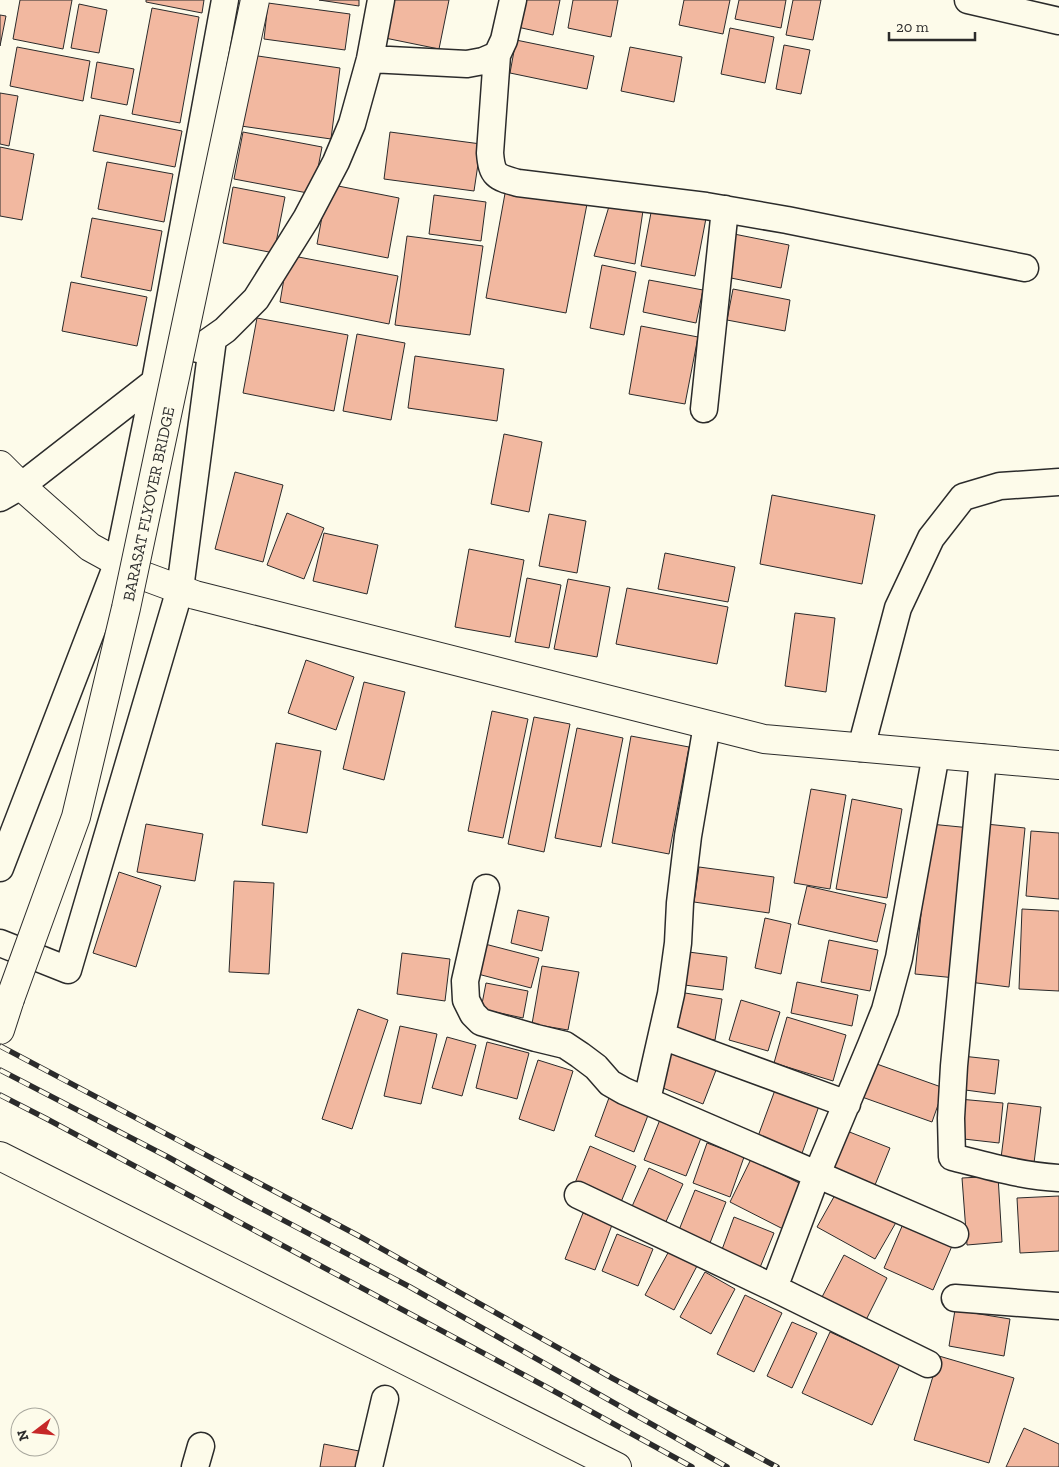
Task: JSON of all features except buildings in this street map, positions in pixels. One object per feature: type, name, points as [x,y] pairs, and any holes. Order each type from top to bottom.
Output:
[{"type":"street","points":[[0,868],[118,562],[155,381],[225,0]]},
{"type":"street","name":"BARASAT FLYOVER BRIDGE","points":[[0,1030],[78,808],[126,608],[255,0]]},
{"type":"street","points":[[10,492],[225,330],[256,299],[306,219],[336,162],[352,124],[370,59],[381,0]]},
{"type":"street","points":[[514,0],[504,40],[496,56],[490,153],[492,169],[501,179],[518,184],[725,209],[1024,268]]},
{"type":"street","points":[[968,0],[1059,21]]},
{"type":"street","points":[[370,59],[467,64],[496,56]]},
{"type":"street","points":[[704,409],[725,209]]},
{"type":"street","points":[[0,943],[68,970],[180,589],[213,339]]},
{"type":"street","points":[[0,465],[10,492],[90,547],[141,575],[195,595],[764,739],[1059,765]]},
{"type":"street","points":[[862,748],[898,608],[931,538],[963,497],[1000,486],[1059,482]]},
{"type":"street","points":[[647,1100],[671,994],[688,836],[707,725]]},
{"type":"street","points":[[774,1288],[817,1174],[885,1010],[899,958],[936,754]]},
{"type":"street","points":[[983,758],[954,1066],[951,1118],[952,1157],[1012,1172],[1038,1177],[1059,1178]]},
{"type":"street","points":[[486,888],[465,981],[466,1000],[473,1014],[482,1022],[565,1045],[596,1067],[610,1083],[624,1091],[955,1234]]},
{"type":"street","points":[[662,1036],[847,1104]]},
{"type":"street","points":[[0,1156],[617,1467]]},
{"type":"street","points":[[578,1196],[774,1288],[928,1364]]},
{"type":"street","points":[[955,1298],[1059,1306]]},
{"type":"street","points":[[369,1467],[385,1399]]},
{"type":"railway","points":[[0,1046],[359,1236],[612,1378],[777,1467]]},
{"type":"railway","points":[[0,1070],[168,1157],[410,1287],[727,1467]]},
{"type":"railway","points":[[0,1095],[552,1390],[692,1467]]}]
